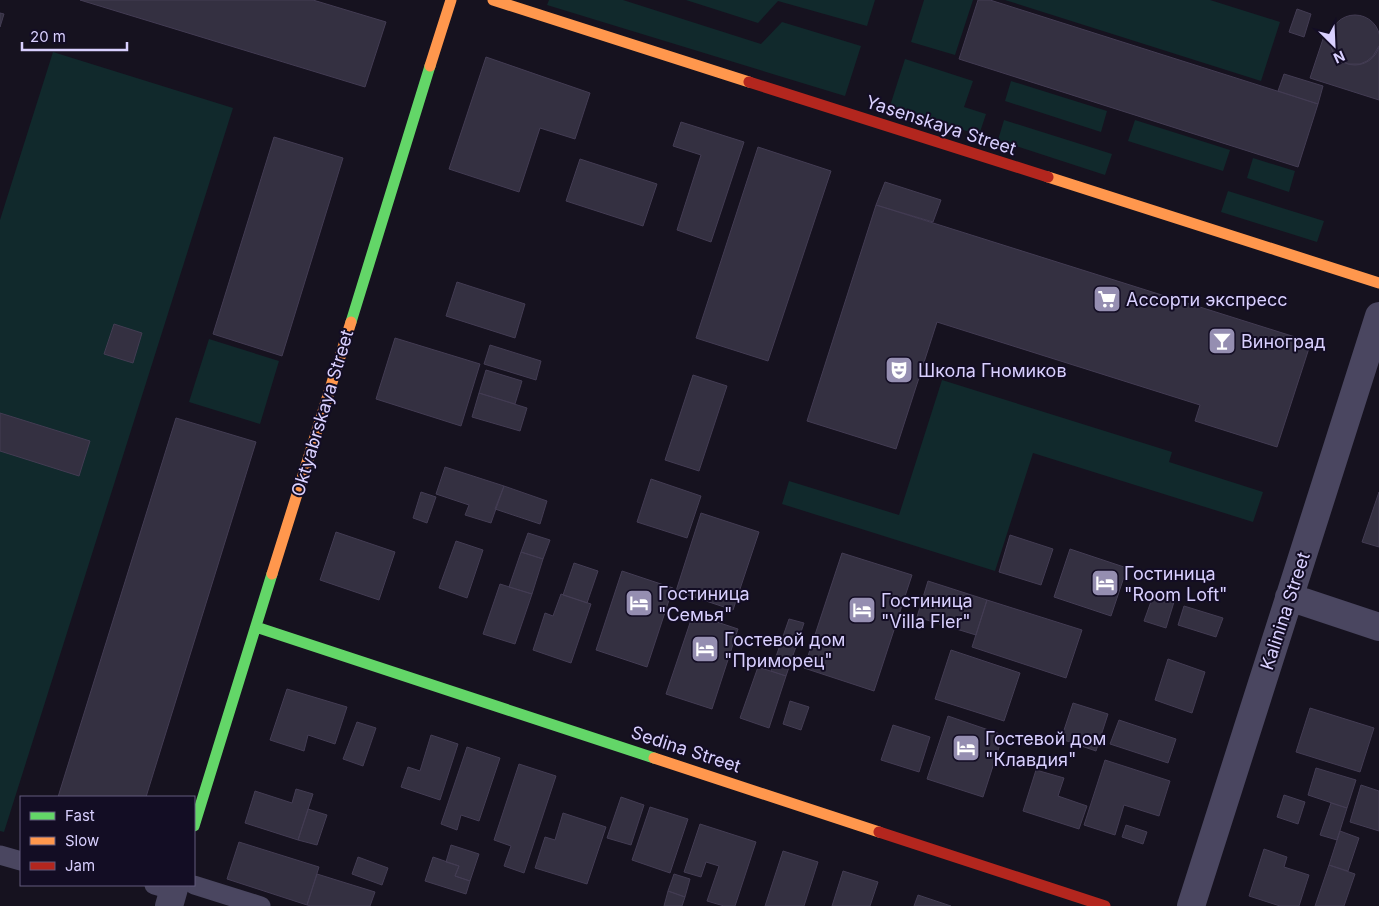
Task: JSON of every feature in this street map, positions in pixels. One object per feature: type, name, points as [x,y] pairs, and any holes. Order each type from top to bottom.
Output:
[{"type":"street","name":"Oktyabrskaya Street","points":[[195,823],[451,0]]},
{"type":"street","name":"Yasenskaya Street","points":[[493,0],[1379,283]]},
{"type":"street","name":"Kalinina Street","points":[[1191,906],[1379,316]]},
{"type":"street","points":[[1290,597],[1379,628]]},
{"type":"street","name":"Sedina Street","points":[[256,627],[1104,906]]},
{"type":"lane","points":[[0,855],[20,861]]},
{"type":"lane","points":[[173,890],[260,906]]},
{"type":"green space","points":[[549,0],[623,0],[761,44],[782,22],[861,46],[845,96],[547,5]]},
{"type":"green space","points":[[686,0],[875,0],[867,26],[778,1],[758,23]]},
{"type":"green space","points":[[924,0],[973,0],[955,55],[911,42]]},
{"type":"green space","points":[[1005,0],[1210,0],[1280,22],[1261,81]]},
{"type":"green space","points":[[53,52],[233,108],[4,832],[0,831],[0,220]]},
{"type":"green space","points":[[905,59],[973,81],[964,107],[986,114],[979,135],[890,106]]},
{"type":"green space","points":[[1011,81],[1107,111],[1101,132],[1005,101]]},
{"type":"green space","points":[[1004,120],[1112,154],[1105,175],[998,140]]},
{"type":"green space","points":[[1135,120],[1230,150],[1223,171],[1128,141]]},
{"type":"green space","points":[[1253,158],[1295,171],[1289,192],[1247,178]]},
{"type":"green space","points":[[1228,191],[1324,221],[1317,242],[1221,212]]},
{"type":"green space","points":[[209,339],[279,361],[260,424],[189,402]]},
{"type":"green space","points":[[942,380],[1172,452],[1169,462],[1263,492],[1253,522],[1033,453],[995,571],[782,504],[789,481],[899,515]]},
{"type":"building","points":[[80,0],[313,0],[386,22],[365,87]]},
{"type":"building","points":[[978,0],[990,0],[1318,104],[1298,167],[959,59]]},
{"type":"building","points":[[1297,9],[1311,14],[1304,37],[1289,32]]},
{"type":"building","points":[[0,13],[4,14],[0,27]]},
{"type":"building","points":[[1355,15],[1364,17],[1375,26],[1380,40],[1378,49],[1369,60],[1355,65],[1346,63],[1335,54],[1330,40],[1332,31],[1341,20]]},
{"type":"building","points":[[1324,36],[1330,38],[1333,52],[1338,58],[1348,64],[1360,64],[1367,61],[1373,56],[1379,46],[1379,100],[1310,78]]},
{"type":"building","points":[[486,57],[590,93],[575,139],[540,128],[519,192],[449,169]]},
{"type":"building","points":[[1284,74],[1323,86],[1318,104],[1278,91]]},
{"type":"building","points":[[681,122],[744,142],[711,242],[677,230],[701,155],[673,146]]},
{"type":"building","points":[[274,137],[343,158],[282,356],[213,334]]},
{"type":"building","points":[[758,147],[831,171],[768,361],[696,338]]},
{"type":"building","points":[[580,159],[657,184],[643,226],[566,201]]},
{"type":"building","points":[[885,182],[941,200],[933,222],[876,205]]},
{"type":"building","points":[[876,205],[1311,342],[1277,447],[1195,421],[1200,405],[937,322],[896,449],[807,421]]},
{"type":"building","points":[[457,282],[525,304],[515,338],[446,316]]},
{"type":"building","points":[[114,324],[142,333],[133,363],[104,354]]},
{"type":"building","points":[[395,338],[480,364],[461,426],[376,399]]},
{"type":"building","points":[[490,345],[541,361],[536,380],[484,364]]},
{"type":"building","points":[[486,370],[522,381],[515,404],[479,393]]},
{"type":"building","points":[[693,375],[727,386],[699,471],[665,460]]},
{"type":"building","points":[[479,393],[527,408],[520,431],[472,417]]},
{"type":"building","points":[[0,413],[90,441],[79,476],[0,451]]},
{"type":"building","points":[[176,418],[256,442],[146,796],[58,796]]},
{"type":"building","points":[[445,467],[504,486],[491,523],[465,515],[469,505],[436,494]]},
{"type":"building","points":[[651,479],[701,496],[687,538],[637,522]]},
{"type":"building","points":[[504,486],[547,501],[540,524],[495,509]]},
{"type":"building","points":[[421,492],[436,497],[427,523],[413,518]]},
{"type":"building","points":[[1379,492],[1379,547],[1362,542]]},
{"type":"building","points":[[701,513],[759,532],[733,610],[676,591]]},
{"type":"building","points":[[336,532],[395,552],[379,600],[320,580]]},
{"type":"building","points":[[528,533],[550,540],[543,559],[521,552]]},
{"type":"building","points":[[1010,535],[1053,549],[1041,585],[999,572]]},
{"type":"building","points":[[456,541],[483,550],[467,598],[439,588]]},
{"type":"building","points":[[1070,549],[1127,568],[1111,616],[1054,597]]},
{"type":"building","points":[[521,552],[543,559],[532,594],[509,587]]},
{"type":"building","points":[[842,553],[912,575],[874,691],[804,668]]},
{"type":"building","points":[[574,563],[598,571],[587,603],[563,595]]},
{"type":"building","points":[[622,571],[673,588],[647,667],[596,650]]},
{"type":"building","points":[[928,581],[987,600],[976,635],[917,617]]},
{"type":"building","points":[[500,584],[532,594],[515,644],[483,634]]},
{"type":"building","points":[[561,594],[591,604],[571,663],[533,650],[545,613],[553,616]]},
{"type":"building","points":[[1153,596],[1174,602],[1166,628],[1144,621]]},
{"type":"building","points":[[987,600],[1082,630],[1066,678],[972,647]]},
{"type":"building","points":[[1184,606],[1223,618],[1216,637],[1178,625]]},
{"type":"building","points":[[693,614],[738,629],[712,709],[666,694]]},
{"type":"building","points":[[789,619],[804,623],[786,676],[771,671]]},
{"type":"building","points":[[951,650],[1020,673],[1004,721],[935,699]]},
{"type":"building","points":[[1168,659],[1205,672],[1192,713],[1155,700]]},
{"type":"building","points":[[758,667],[786,676],[769,728],[740,718]]},
{"type":"building","points":[[287,689],[347,707],[335,744],[308,735],[304,751],[270,740]]},
{"type":"building","points":[[790,701],[809,707],[801,730],[783,724]]},
{"type":"building","points":[[1073,703],[1108,714],[1096,751],[1061,739]]},
{"type":"building","points":[[1310,708],[1374,728],[1360,772],[1296,752]]},
{"type":"building","points":[[948,716],[1003,735],[983,797],[927,779]]},
{"type":"building","points":[[1119,720],[1176,739],[1168,763],[1110,744]]},
{"type":"building","points":[[357,722],[376,728],[363,766],[343,759]]},
{"type":"building","points":[[893,725],[930,737],[919,772],[881,760]]},
{"type":"building","points":[[431,735],[458,744],[440,800],[401,787],[408,767],[420,771]]},
{"type":"building","points":[[467,747],[500,758],[479,821],[461,815],[457,830],[441,824]]},
{"type":"building","points":[[1105,760],[1170,781],[1159,816],[1124,805],[1115,835],[1084,825]]},
{"type":"building","points":[[519,764],[556,776],[524,873],[504,866],[511,846],[494,840]]},
{"type":"building","points":[[1316,768],[1356,780],[1347,808],[1308,795]]},
{"type":"building","points":[[1036,770],[1064,778],[1058,796],[1087,806],[1079,829],[1023,811]]},
{"type":"building","points":[[1361,785],[1379,791],[1379,831],[1350,822]]},
{"type":"building","points":[[296,789],[313,794],[298,840],[245,823],[255,791],[292,803]]},
{"type":"building","points":[[1284,795],[1305,802],[1298,824],[1277,817]]},
{"type":"building","points":[[621,797],[644,805],[631,845],[607,838]]},
{"type":"building","points":[[1331,803],[1347,808],[1337,840],[1320,835]]},
{"type":"building","points":[[650,807],[688,819],[670,873],[632,860]]},
{"type":"building","points":[[308,809],[327,815],[317,845],[298,840]]},
{"type":"building","points":[[563,813],[606,827],[587,884],[535,868],[545,837],[555,840]]},
{"type":"building","points":[[700,824],[756,842],[735,906],[724,906],[707,901],[719,866],[706,862],[701,877],[684,872]]},
{"type":"building","points":[[1126,825],[1147,832],[1143,844],[1122,837]]},
{"type":"building","points":[[1340,831],[1359,838],[1348,871],[1329,865]]},
{"type":"building","points":[[239,842],[319,867],[307,905],[227,879]]},
{"type":"building","points":[[451,845],[479,854],[470,881],[455,876],[459,866],[446,862]]},
{"type":"building","points":[[1264,849],[1287,857],[1284,867],[1309,875],[1299,906],[1280,906],[1249,896]]},
{"type":"building","points":[[783,851],[818,862],[804,906],[765,906]]},
{"type":"building","points":[[358,857],[388,868],[382,885],[352,874]]},
{"type":"building","points":[[433,857],[459,866],[455,876],[470,881],[466,894],[425,881]]},
{"type":"building","points":[[1329,865],[1355,874],[1344,906],[1315,906]]},
{"type":"building","points":[[843,871],[878,882],[870,906],[832,906]]},
{"type":"building","points":[[317,874],[375,892],[370,906],[307,905]]},
{"type":"building","points":[[674,874],[690,879],[685,897],[668,891]]},
{"type":"building","points":[[668,891],[685,897],[682,906],[664,906]]},
{"type":"building","points":[[918,895],[951,906],[914,906]]},
{"type":"traffic: fast","points":[[351,322],[430,66]]},
{"type":"traffic: fast","points":[[195,823],[272,574]]},
{"type":"traffic: fast","points":[[256,627],[654,758]]},
{"type":"traffic: slow","points":[[430,66],[451,0]]},
{"type":"traffic: slow","points":[[493,0],[749,82]]},
{"type":"traffic: slow","points":[[1048,177],[1379,283]]},
{"type":"traffic: slow","points":[[272,574],[351,322]]},
{"type":"traffic: slow","points":[[654,758],[879,832]]},
{"type":"traffic: jam","points":[[749,82],[1048,177]]},
{"type":"traffic: jam","points":[[879,832],[1105,906]]},
{"type":"place","name":"Ассорти экспресс","points":[[1107,299]]},
{"type":"place","name":"Виноград","points":[[1222,341]]},
{"type":"place","name":"Школа Гномиков","points":[[899,370]]},
{"type":"place","name":"Гостиница \"Room Loft\"","points":[[1105,583]]},
{"type":"place","name":"Гостиница \"Семья\"","points":[[639,603]]},
{"type":"place","name":"Гостиница \"Villa Fler\"","points":[[862,610]]},
{"type":"place","name":"Гостевой дом \"Приморец\"","points":[[705,649]]},
{"type":"place","name":"Гостевой дом \"Клавдия\"","points":[[966,748]]}]
